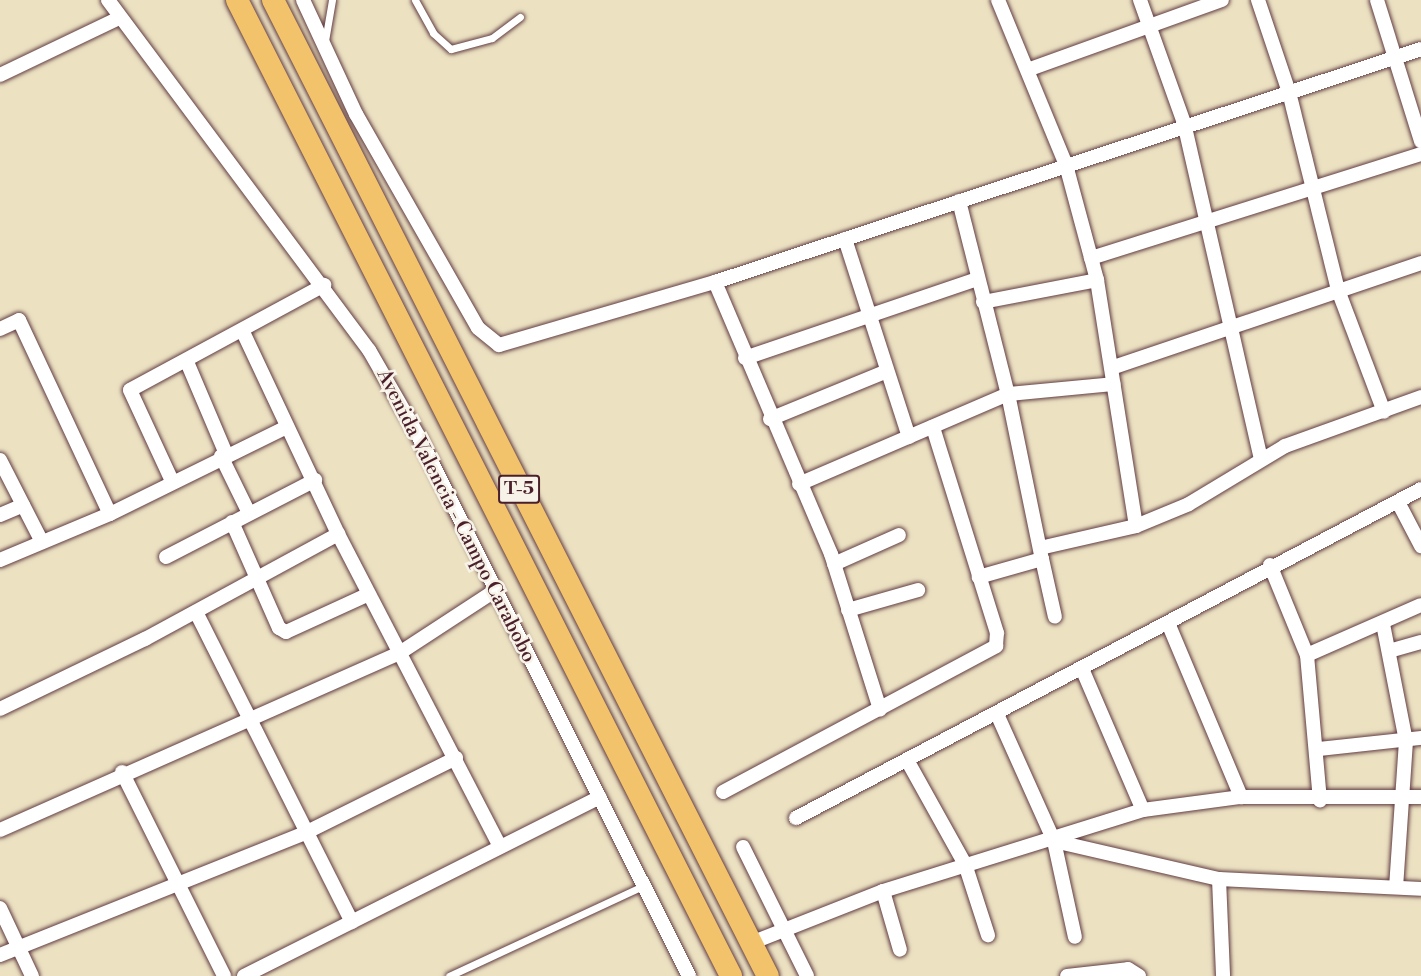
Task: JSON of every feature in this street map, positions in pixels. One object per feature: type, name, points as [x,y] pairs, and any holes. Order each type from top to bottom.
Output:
[{"type":"highway","name":"Avenida Valencia - Campo Carabobo","points":[[237,0],[731,976]]},
{"type":"highway","name":"T-5","points":[[273,0],[768,976]]},
{"type":"street","name":"Avenida Valencia - Campo Carabobo","points":[[108,0],[119,18],[324,285],[419,437],[689,976]]},
{"type":"street","points":[[303,0],[356,114],[382,154],[478,328],[499,345],[715,282],[1066,165],[1184,123],[1421,49]]},
{"type":"street","points":[[998,0],[1030,69],[1066,165],[1097,280],[1114,367],[1114,384],[1136,526]]},
{"type":"street","points":[[1140,0],[1184,123],[1261,459]]},
{"type":"street","points":[[1030,69],[1149,23],[1222,0]]},
{"type":"street","points":[[1258,0],[1289,92],[1309,190],[1338,290],[1383,412]]},
{"type":"street","points":[[1377,0],[1421,141]]},
{"type":"street","points":[[0,75],[119,18]]},
{"type":"street","points":[[356,163],[382,154]]},
{"type":"street","points":[[1091,258],[1421,154]]},
{"type":"street","points":[[959,201],[1008,394],[1055,617]]},
{"type":"street","points":[[845,239],[909,437]]},
{"type":"street","points":[[1114,367],[1421,263]]},
{"type":"street","points":[[745,358],[977,279]]},
{"type":"street","points":[[983,302],[1097,280]]},
{"type":"street","points":[[715,282],[770,418],[834,564],[880,709]]},
{"type":"street","points":[[172,481],[130,390],[243,332],[324,285]]},
{"type":"street","points":[[0,329],[19,321],[110,514]]},
{"type":"street","points":[[243,332],[287,427],[315,480],[338,534],[500,846]]},
{"type":"street","points":[[187,362],[248,511]]},
{"type":"street","points":[[770,418],[887,371]]},
{"type":"street","points":[[799,484],[1008,394],[1114,384]]},
{"type":"street","points":[[979,577],[1041,553],[1136,526],[1189,504],[1261,459],[1421,397]]},
{"type":"street","points":[[0,560],[110,514],[224,455],[287,427]]},
{"type":"street","points":[[723,792],[996,646],[998,633],[933,427]]},
{"type":"street","points":[[0,460],[42,542]]},
{"type":"street","points":[[166,557],[248,511],[315,480]]},
{"type":"street","points":[[796,818],[1083,671],[1270,565],[1421,489]]},
{"type":"street","points":[[1398,502],[1421,546]]},
{"type":"street","points":[[0,515],[23,505]]},
{"type":"street","points":[[232,522],[279,628],[286,632],[369,594]]},
{"type":"street","points":[[0,709],[196,612],[338,534]]},
{"type":"street","points":[[834,564],[899,535]]},
{"type":"street","points":[[1270,565],[1307,655],[1319,749],[1320,800]]},
{"type":"street","points":[[0,830],[122,772],[249,722],[401,652],[496,590]]},
{"type":"street","points":[[848,610],[918,590]]},
{"type":"street","points":[[1307,655],[1383,624],[1421,605]]},
{"type":"street","points":[[196,612],[303,834],[352,922]]},
{"type":"street","points":[[1168,623],[1241,797]]},
{"type":"street","points":[[1383,624],[1406,741],[1404,798],[1396,887]]},
{"type":"street","points":[[1389,651],[1421,642]]},
{"type":"street","points":[[1083,671],[1143,810]]},
{"type":"street","points":[[997,714],[1054,840],[1075,937]]},
{"type":"street","points":[[1319,749],[1421,738]]},
{"type":"street","points":[[0,955],[303,834],[456,758]]},
{"type":"street","points":[[907,760],[965,864],[988,935]]},
{"type":"street","points":[[122,772],[224,976]]},
{"type":"street","points":[[244,976],[600,797]]},
{"type":"street","points":[[751,943],[782,928],[883,891],[965,864],[1054,840],[1143,810],[1241,797],[1320,800],[1421,798]]},
{"type":"street","points":[[1054,840],[1219,879],[1303,887],[1421,889]]},
{"type":"street","points":[[743,847],[807,976]]},
{"type":"street","points":[[1219,879],[1224,976]]},
{"type":"street","points":[[883,891],[900,950]]},
{"type":"street","points":[[0,908],[32,976]]},
{"type":"street","points":[[1067,976],[1128,969],[1139,976]]},
{"type":"lane","points":[[324,43],[332,0]]},
{"type":"lane","points":[[415,0],[433,33],[451,49],[492,38],[520,17]]},
{"type":"lane","points":[[449,976],[642,886]]}]
